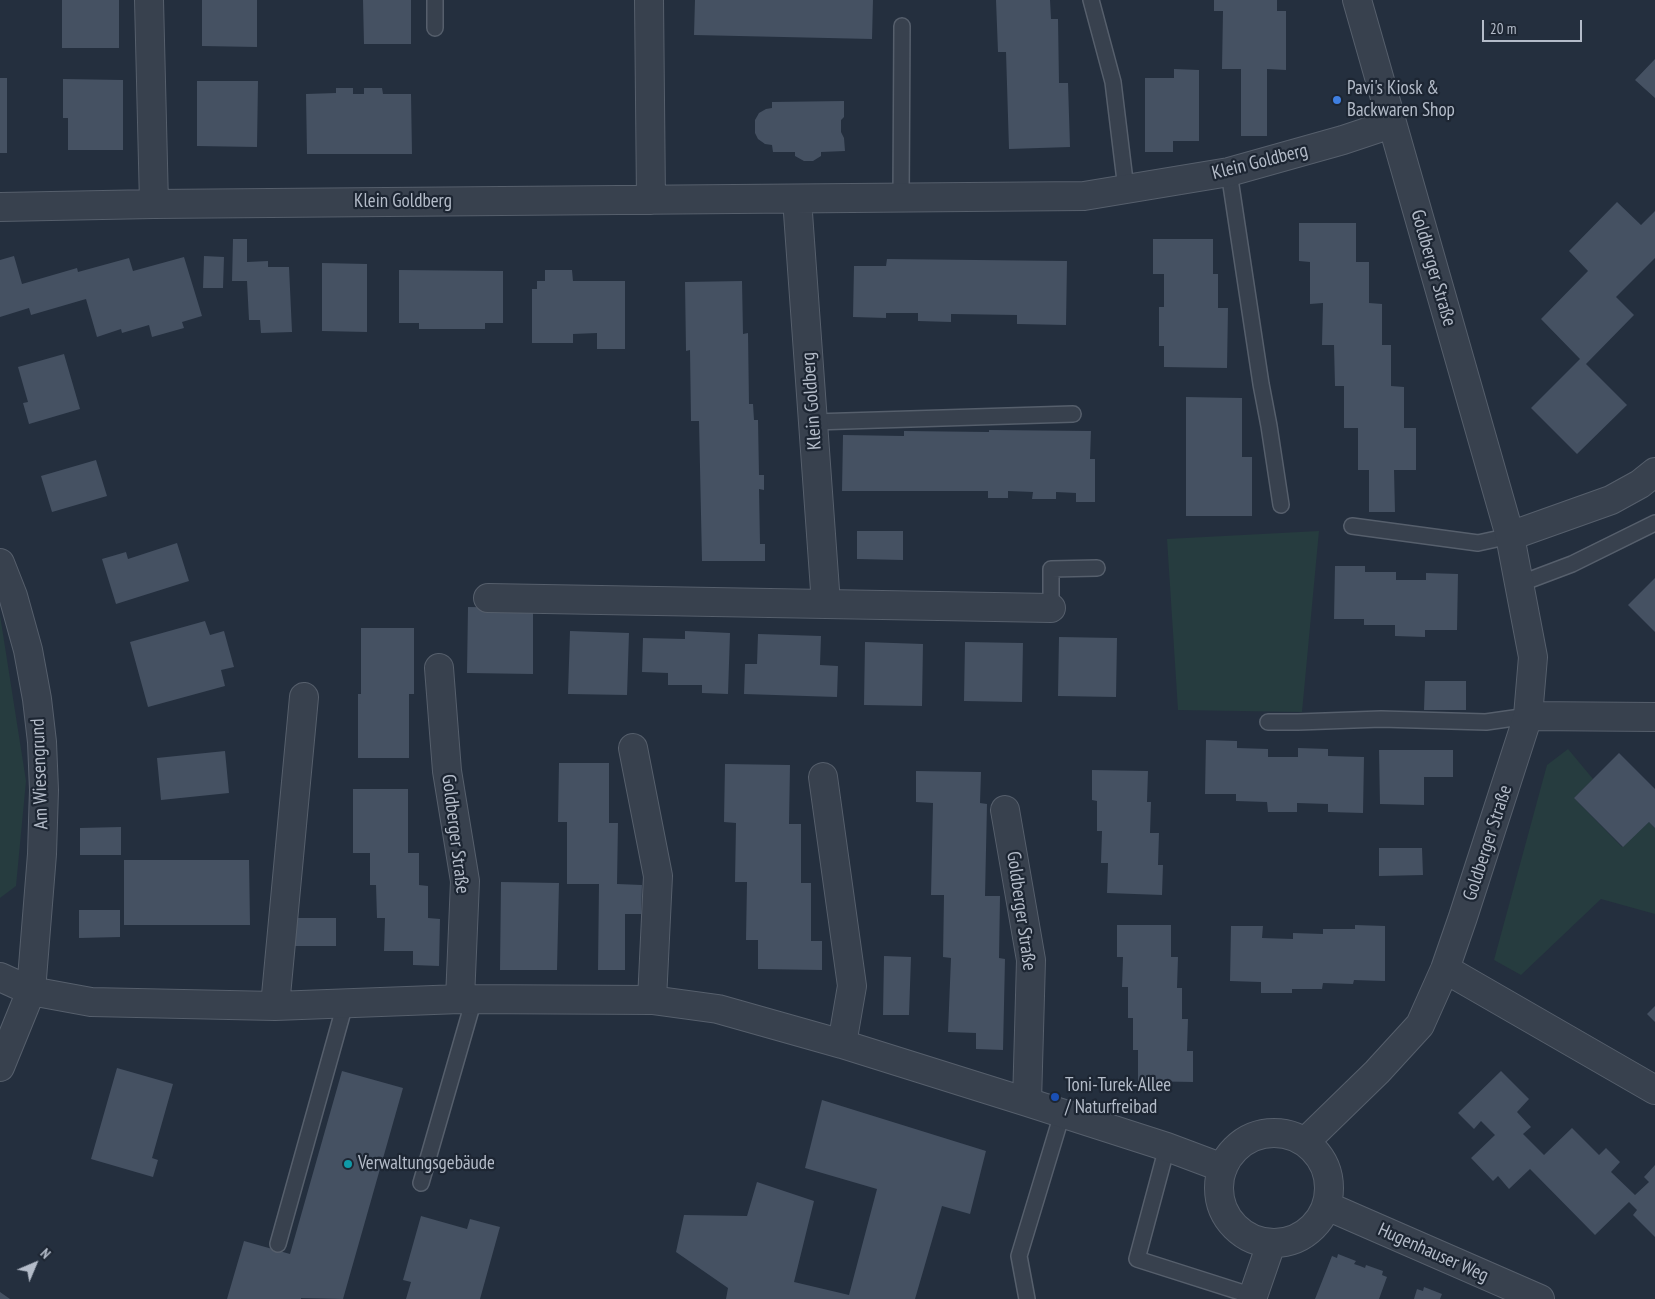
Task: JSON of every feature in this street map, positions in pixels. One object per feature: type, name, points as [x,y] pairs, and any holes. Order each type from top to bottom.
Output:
[{"type":"street","points":[[149,0],[154,204]]},
{"type":"street","points":[[649,0],[651,200]]},
{"type":"street","name":"Goldberger Straße","points":[[1305,1142],[1377,1072],[1420,1025],[1445,969],[1528,716],[1533,658],[1510,536],[1357,0]]},
{"type":"street","name":"Klein Goldberg","points":[[0,207],[1084,196],[1229,172],[1343,140],[1391,124]]},
{"type":"street","name":"Klein Goldberg","points":[[797,199],[826,604]]},
{"type":"street","points":[[1510,536],[1611,500],[1640,484],[1655,472]]},
{"type":"street","name":"Am Wiesengrund","points":[[0,563],[13,596],[28,650],[37,699],[42,742],[44,790],[42,854],[31,991],[0,1067]]},
{"type":"street","points":[[488,598],[1051,608]]},
{"type":"street","name":"Goldberger Straße","points":[[439,668],[447,771],[465,881],[467,999]]},
{"type":"street","points":[[275,1006],[304,698]]},
{"type":"street","points":[[1528,716],[1655,717]]},
{"type":"street","points":[[633,748],[658,876],[652,1000]]},
{"type":"street","points":[[823,776],[852,986],[842,1044]]},
{"type":"street","name":"Goldberger Straße","points":[[1005,810],[1031,960],[1027,1102]]},
{"type":"street","points":[[1445,969],[1655,1090]]},
{"type":"street","points":[[0,978],[31,991],[91,1002],[275,1006],[467,999],[652,1000],[718,1009],[842,1044],[1027,1102],[1167,1147],[1223,1168]]},
{"type":"street","points":[[1270,1132],[1288,1134],[1305,1142],[1318,1154],[1327,1170],[1330,1188],[1326,1206],[1319,1222],[1305,1235],[1288,1242],[1271,1244],[1252,1240],[1236,1230],[1225,1215],[1219,1197],[1219,1178],[1226,1160],[1237,1146],[1253,1136],[1270,1132]]},
{"type":"street","name":"Hugenhauser Weg","points":[[1326,1206],[1540,1299]]},
{"type":"street","points":[[1253,1298],[1271,1244]]},
{"type":"lane","points":[[435,0],[435,28]]},
{"type":"lane","points":[[1091,0],[1113,82],[1126,189]]},
{"type":"lane","points":[[901,198],[902,26]]},
{"type":"lane","points":[[1229,172],[1261,384],[1282,505]]},
{"type":"lane","points":[[813,422],[1073,414]]},
{"type":"lane","points":[[1519,584],[1572,564],[1655,523]]},
{"type":"lane","points":[[1352,526],[1478,543],[1510,536]]},
{"type":"lane","points":[[1051,608],[1052,568],[1097,568]]},
{"type":"lane","points":[[1268,722],[1381,719],[1486,722],[1528,716]]},
{"type":"lane","points":[[421,1183],[467,999]]},
{"type":"lane","points":[[278,1244],[345,1004]]},
{"type":"lane","points":[[1026,1299],[1020,1256],[1062,1114]]},
{"type":"lane","points":[[1167,1147],[1137,1259],[1253,1298]]},
{"type":"green space","points":[[1319,531],[1302,712],[1178,710],[1167,539]]},
{"type":"green space","points":[[0,615],[26,781],[16,886],[0,898]]},
{"type":"green space","points":[[1568,749],[1593,779],[1574,798],[1622,847],[1649,822],[1655,828],[1655,914],[1601,899],[1521,975],[1494,960],[1547,765]]},
{"type":"building","points":[[62,0],[119,0],[119,48],[62,48]]},
{"type":"building","points":[[202,0],[257,0],[257,47],[202,46]]},
{"type":"building","points":[[363,0],[411,0],[411,44],[364,44]]},
{"type":"building","points":[[695,0],[873,0],[872,39],[694,35]]},
{"type":"building","points":[[996,0],[1050,0],[1051,19],[1058,19],[1059,83],[1068,83],[1070,147],[1009,149],[1006,52],[998,52]]},
{"type":"building","points":[[1214,0],[1277,0],[1277,11],[1286,11],[1286,70],[1267,69],[1267,136],[1241,136],[1241,69],[1222,69],[1223,11],[1214,11]]},
{"type":"building","points":[[1655,59],[1655,98],[1635,80]]},
{"type":"building","points":[[1174,69],[1199,70],[1199,141],[1173,141],[1173,152],[1145,152],[1145,78],[1174,78]]},
{"type":"building","points":[[0,78],[7,78],[7,153],[0,153]]},
{"type":"building","points":[[63,79],[123,80],[123,150],[68,150],[68,118],[63,118]]},
{"type":"building","points":[[197,81],[258,81],[257,147],[197,146]]},
{"type":"building","points":[[336,88],[353,88],[353,94],[364,94],[364,88],[382,88],[383,94],[411,94],[412,154],[307,154],[306,94],[336,93]]},
{"type":"building","points":[[844,101],[844,117],[841,120],[841,132],[844,138],[845,151],[821,152],[821,156],[813,161],[804,161],[795,156],[795,152],[773,152],[772,145],[765,144],[758,139],[755,133],[755,120],[759,113],[772,108],[772,102]]},
{"type":"building","points":[[1617,202],[1641,225],[1655,211],[1655,258],[1616,297],[1634,315],[1586,364],[1627,405],[1577,454],[1531,408],[1580,359],[1541,319],[1588,271],[1569,251]]},
{"type":"building","points":[[1299,223],[1356,223],[1356,262],[1369,262],[1369,303],[1382,304],[1382,345],[1391,345],[1391,386],[1404,387],[1404,428],[1416,428],[1416,470],[1394,470],[1395,512],[1369,512],[1369,470],[1358,470],[1358,428],[1344,428],[1344,386],[1335,386],[1334,345],[1322,345],[1323,303],[1310,304],[1310,262],[1299,261]]},
{"type":"building","points":[[233,239],[247,239],[247,262],[268,261],[268,267],[289,267],[292,332],[261,333],[260,320],[249,320],[247,281],[232,281]]},
{"type":"building","points":[[1153,239],[1213,239],[1213,274],[1218,274],[1218,308],[1228,308],[1227,368],[1164,367],[1164,346],[1159,346],[1159,307],[1164,307],[1164,274],[1153,274]]},
{"type":"building","points":[[14,256],[22,284],[77,268],[78,272],[129,258],[133,271],[184,257],[202,316],[182,322],[184,328],[152,337],[149,325],[122,333],[121,329],[97,337],[86,299],[31,315],[29,308],[0,317],[0,260]]},
{"type":"building","points":[[204,256],[224,257],[223,288],[203,288]]},
{"type":"building","points":[[887,259],[1067,261],[1066,325],[1017,324],[1017,315],[951,314],[951,322],[918,321],[918,313],[886,313],[886,318],[853,317],[854,266],[886,266]]},
{"type":"building","points":[[322,263],[367,264],[367,332],[322,331]]},
{"type":"building","points":[[399,270],[503,271],[503,323],[485,323],[485,329],[419,329],[419,323],[399,323]]},
{"type":"building","points":[[545,270],[572,270],[573,281],[625,281],[625,349],[597,349],[597,333],[573,334],[573,343],[532,343],[532,289],[537,289],[537,281],[545,281]]},
{"type":"building","points":[[742,281],[743,334],[748,333],[749,404],[753,404],[754,420],[758,420],[759,475],[764,475],[764,490],[759,489],[760,544],[765,544],[765,561],[702,561],[699,421],[691,421],[690,350],[686,351],[685,282]]},
{"type":"building","points":[[64,354],[80,409],[29,424],[23,403],[28,402],[18,367]]},
{"type":"building","points":[[1186,397],[1242,398],[1242,457],[1252,457],[1252,516],[1186,516]]},
{"type":"building","points":[[989,430],[1091,431],[1090,459],[1095,459],[1095,502],[1076,502],[1076,493],[1056,492],[1056,499],[1032,499],[1033,492],[1008,491],[1008,498],[988,498],[988,491],[842,491],[843,435],[904,436],[904,431],[989,432]]},
{"type":"building","points":[[96,460],[107,496],[52,512],[41,476]]},
{"type":"building","points":[[857,531],[903,531],[903,560],[857,559]]},
{"type":"building","points":[[177,543],[189,581],[116,604],[102,559],[126,552],[128,559]]},
{"type":"building","points":[[1335,566],[1365,566],[1365,572],[1396,572],[1396,580],[1426,580],[1426,573],[1458,574],[1457,630],[1425,630],[1425,637],[1395,636],[1395,625],[1364,625],[1364,619],[1334,619]]},
{"type":"building","points":[[1655,578],[1655,632],[1628,605]]},
{"type":"building","points":[[468,607],[533,608],[533,674],[467,673]]},
{"type":"building","points":[[205,621],[210,635],[224,631],[234,667],[221,670],[225,686],[148,707],[130,642]]},
{"type":"building","points":[[361,628],[414,628],[414,694],[409,694],[409,758],[358,758],[358,694],[361,694]]},
{"type":"building","points":[[570,631],[629,633],[627,695],[568,694]]},
{"type":"building","points":[[685,631],[730,633],[728,694],[702,693],[702,685],[668,685],[668,673],[642,672],[643,638],[685,639]]},
{"type":"building","points":[[758,634],[821,636],[820,665],[838,666],[837,697],[744,694],[745,664],[757,664]]},
{"type":"building","points":[[1059,637],[1117,638],[1116,697],[1058,696]]},
{"type":"building","points":[[865,642],[923,644],[922,706],[864,705]]},
{"type":"building","points":[[965,642],[1023,643],[1022,702],[964,701]]},
{"type":"building","points":[[1425,681],[1466,681],[1466,710],[1424,710]]},
{"type":"building","points":[[1206,740],[1237,741],[1237,748],[1268,749],[1268,757],[1298,757],[1298,748],[1328,749],[1328,756],[1364,757],[1363,813],[1328,812],[1328,804],[1297,803],[1297,812],[1268,812],[1267,802],[1236,801],[1236,794],[1205,794]]},
{"type":"building","points":[[1379,750],[1453,750],[1453,777],[1424,777],[1424,805],[1380,804]]},
{"type":"building","points":[[225,751],[229,793],[161,800],[157,758]]},
{"type":"building","points":[[1619,753],[1655,789],[1655,828],[1649,822],[1623,847],[1574,798]]},
{"type":"building","points":[[559,763],[609,763],[609,823],[618,823],[617,884],[642,885],[641,914],[625,914],[625,970],[598,970],[599,884],[567,884],[567,822],[558,822]]},
{"type":"building","points":[[725,764],[790,765],[789,824],[801,824],[801,883],[811,883],[811,941],[822,941],[822,970],[758,969],[758,940],[746,940],[747,882],[735,882],[736,823],[724,822]]},
{"type":"building","points":[[1092,770],[1148,771],[1147,802],[1151,802],[1150,833],[1159,833],[1158,865],[1163,865],[1162,895],[1107,893],[1108,863],[1101,863],[1102,831],[1097,831],[1097,801],[1092,800]]},
{"type":"building","points":[[916,771],[981,772],[980,803],[987,804],[985,896],[1000,896],[999,958],[1005,959],[1003,1050],[976,1049],[976,1033],[948,1032],[951,958],[943,957],[944,895],[931,895],[933,803],[916,802]]},
{"type":"building","points":[[353,789],[408,789],[408,853],[419,853],[419,885],[428,886],[428,918],[440,919],[439,966],[413,965],[413,951],[384,951],[385,918],[377,918],[376,885],[370,885],[370,853],[353,853]]},
{"type":"building","points":[[121,827],[121,855],[80,855],[80,828]]},
{"type":"building","points":[[1379,848],[1422,848],[1423,875],[1379,876]]},
{"type":"building","points":[[124,860],[249,860],[250,925],[124,925]]},
{"type":"building","points":[[501,882],[559,883],[557,970],[500,970]]},
{"type":"building","points":[[79,910],[120,910],[120,937],[79,938]]},
{"type":"building","points":[[292,918],[336,918],[336,946],[292,946]]},
{"type":"building","points":[[1117,925],[1171,925],[1171,957],[1178,957],[1177,988],[1182,988],[1182,1019],[1188,1019],[1187,1051],[1193,1051],[1193,1082],[1138,1081],[1138,1050],[1133,1050],[1133,1018],[1128,1018],[1128,987],[1122,987],[1123,957],[1117,957]]},
{"type":"building","points":[[1355,925],[1385,926],[1385,981],[1354,980],[1353,984],[1323,983],[1322,989],[1292,989],[1292,993],[1261,993],[1261,982],[1230,981],[1231,926],[1263,926],[1262,938],[1293,939],[1293,933],[1323,934],[1323,929],[1355,929]]},
{"type":"building","points":[[884,956],[911,957],[909,1015],[883,1015]]},
{"type":"building","points":[[1655,1006],[1655,1022],[1647,1014]]},
{"type":"building","points":[[117,1068],[173,1084],[152,1158],[158,1160],[153,1177],[91,1159]]},
{"type":"building","name":"Verwaltungsgebäude","points":[[342,1071],[403,1088],[343,1299],[227,1299],[244,1241],[290,1254]]},
{"type":"building","points":[[1501,1071],[1529,1099],[1517,1112],[1531,1127],[1523,1134],[1544,1155],[1572,1128],[1599,1155],[1606,1148],[1620,1162],[1611,1172],[1635,1195],[1649,1182],[1644,1177],[1655,1165],[1655,1237],[1633,1215],[1637,1210],[1629,1202],[1595,1235],[1530,1169],[1509,1189],[1498,1176],[1493,1181],[1471,1158],[1495,1135],[1481,1121],[1474,1129],[1458,1113]]},
{"type":"building","points":[[822,1100],[986,1151],[970,1214],[942,1206],[915,1299],[726,1299],[728,1288],[676,1252],[684,1215],[747,1216],[757,1182],[814,1201],[794,1282],[849,1295],[877,1189],[805,1168]]},
{"type":"building","points":[[421,1216],[467,1229],[470,1219],[500,1227],[480,1299],[406,1299],[411,1282],[403,1280]]},
{"type":"building","points":[[1338,1254],[1356,1261],[1354,1264],[1365,1268],[1366,1265],[1383,1271],[1382,1275],[1387,1277],[1379,1299],[1315,1299],[1332,1256],[1337,1258]]},
{"type":"building","points":[[1424,1287],[1442,1294],[1440,1299],[1414,1299],[1417,1289],[1423,1291]]},
{"type":"building","points":[[0,1292],[10,1299],[0,1299]]},
{"type":"place","name":"Pavi's Kiosk & Backwaren Shop","points":[[1337,100]]},
{"type":"place","name":"Toni-Turek-Allee / Naturfreibad","points":[[1055,1097]]},
{"type":"place","name":"Verwaltungsgebäude","points":[[348,1164]]}]
